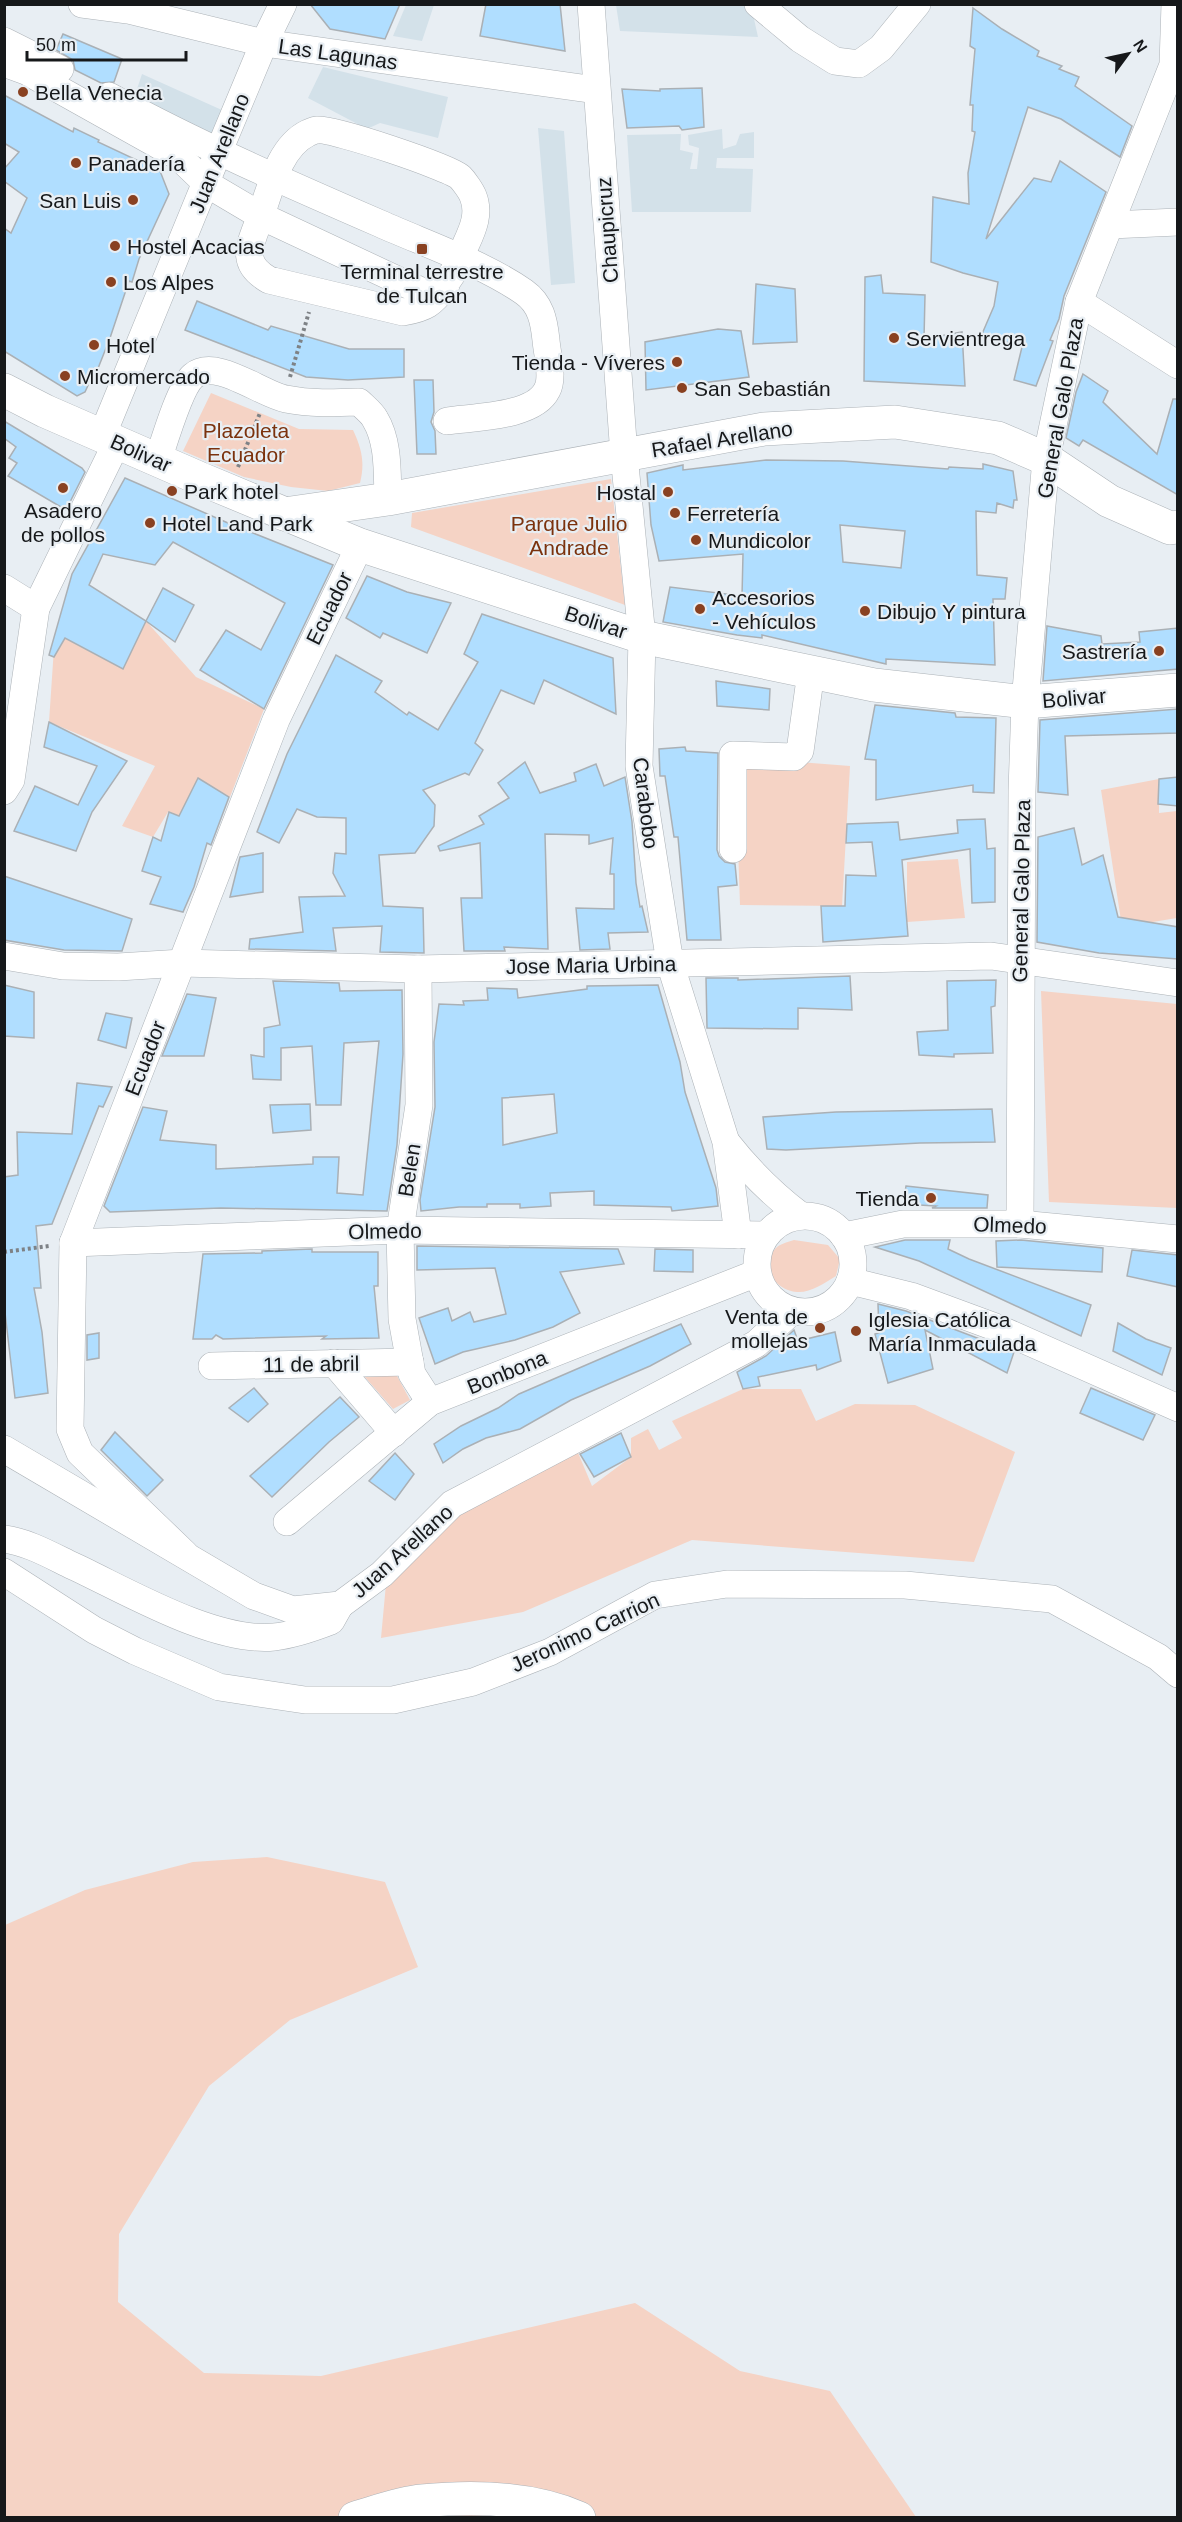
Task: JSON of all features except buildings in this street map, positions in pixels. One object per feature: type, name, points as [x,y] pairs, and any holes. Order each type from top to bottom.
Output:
[{"type":"main road","name":"Bolivar","points":[[4,375],[45,411]]},
{"type":"main road","name":"Bolivar","points":[[4,390],[45,411],[228,491],[360,545],[642,637],[874,685],[1025,702],[1178,690]]},
{"type":"main road","name":"Rafael Arellano","points":[[284,514],[388,499],[764,429],[895,422],[998,438],[1046,459],[1109,501],[1170,528],[1178,527]]},
{"type":"main road","points":[[354,2517],[421,2501],[505,2499],[579,2517]]},
{"type":"street","name":"Las Lagunas","points":[[82,4],[130,8],[264,43],[596,90]]},
{"type":"street","name":"Juan Arellano","points":[[7,782],[36,608],[110,439],[218,153],[264,43],[283,4]]},
{"type":"street","name":"Chaupicruz","points":[[591,4],[624,455]]},
{"type":"street","points":[[758,4],[800,39],[835,61],[860,64],[881,48],[917,4]]},
{"type":"street","name":"General Galo Plaza","points":[[1020,1224],[1019,960],[1025,702],[1046,459],[1079,302],[1173,65],[1175,4]]},
{"type":"street","points":[[4,41],[18,46],[218,153],[460,259],[510,284],[535,302],[544,322],[549,370],[548,388],[540,399],[521,410],[447,421]]},
{"type":"street","points":[[4,63],[26,71],[178,156],[207,184],[261,216],[421,291],[434,292],[446,285]]},
{"type":"street","points":[[318,129],[363,140],[460,177],[473,195],[477,210],[473,229],[460,259],[434,302],[419,309],[403,312],[269,280],[255,272],[249,258],[250,247],[275,178],[285,152],[307,134],[318,129]]},
{"type":"street","points":[[1110,225],[1178,222]]},
{"type":"street","points":[[1079,302],[1177,364]]},
{"type":"street","points":[[158,460],[175,412],[191,377],[201,371],[218,371],[283,399],[318,404],[359,402],[375,418],[381,435],[386,460],[388,499]]},
{"type":"street","name":"Carabobo","points":[[624,455],[642,637],[639,766],[670,963],[726,1142],[738,1235]]},
{"type":"street","name":"Ecuador","points":[[185,1554],[80,1454],[70,1429],[74,1243],[276,720],[360,545]]},
{"type":"street","points":[[4,588],[36,608]]},
{"type":"street","points":[[733,849],[733,755],[794,757],[800,751],[810,672]]},
{"type":"street","name":"Jose Maria Urbina","points":[[4,956],[63,966],[118,967],[182,963],[418,969],[991,956],[1178,983]]},
{"type":"street","name":"Belen","points":[[418,969],[419,1105],[400,1230],[402,1319],[412,1374],[430,1402]]},
{"type":"street","name":"Carabobo","points":[[726,1142],[752,1175],[775,1197],[801,1216]]},
{"type":"street","points":[[801,1216],[817,1218],[832,1224],[844,1236],[853,1258],[850,1281],[843,1294],[826,1307],[806,1313],[780,1306],[761,1287],[757,1273],[757,1253],[766,1235],[782,1222],[801,1216]]},
{"type":"street","name":"Olmedo","points":[[844,1236],[903,1224],[1020,1224],[1178,1239]]},
{"type":"street","name":"Olmedo","points":[[74,1243],[400,1230],[766,1235]]},
{"type":"street","name":"Bonbona","points":[[287,1522],[430,1402],[757,1273]]},
{"type":"street","points":[[850,1281],[911,1296],[994,1327],[1178,1408]]},
{"type":"street","name":"Juan Arellano","points":[[4,1449],[254,1596],[293,1610],[340,1605],[382,1574],[452,1504],[756,1344],[792,1311]]},
{"type":"street","name":"11 de abril","points":[[212,1365],[410,1362]]},
{"type":"street","points":[[334,1363],[394,1433]]},
{"type":"street","points":[[4,1539],[41,1551],[178,1615],[220,1631],[273,1637],[293,1633],[331,1621],[340,1605]]},
{"type":"street","name":"Jeronimo Carrion","points":[[4,1572],[94,1630],[219,1687],[305,1700],[393,1700],[473,1682],[549,1652],[655,1595],[727,1584],[905,1585],[1052,1599],[1158,1656],[1178,1674]]},
{"type":"path","points":[[291,373],[303,332]]},
{"type":"path","points":[[228,491],[269,393]]},
{"type":"path","points":[[4,1252],[74,1243]]},
{"type":"shaded area","points":[[406,5],[434,5],[422,41],[393,36]]},
{"type":"shaded area","points":[[616,5],[744,5],[752,10],[758,37],[620,31]]},
{"type":"shaded area","points":[[323,67],[448,97],[438,138],[380,123],[367,129],[308,98]]},
{"type":"shaded area","points":[[142,74],[224,111],[210,140],[133,101]]},
{"type":"shaded area","points":[[538,128],[564,131],[575,283],[551,285]]},
{"type":"shaded area","points":[[722,129],[723,149],[736,145],[740,134],[754,132],[754,158],[717,158],[716,168],[753,169],[751,212],[632,212],[627,135],[681,134],[680,150],[693,153],[690,169],[697,169],[699,148],[689,145],[688,135]]},
{"type":"green space","name":"Plazoleta Ecuador","points":[[211,393],[299,429],[353,430],[362,456],[360,483],[328,491],[291,487],[244,477],[183,451]]},
{"type":"green space","name":"Parque Julio Andrade","points":[[611,479],[625,605],[411,527],[412,513]]},
{"type":"green space","points":[[146,621],[196,677],[264,709],[230,797],[198,778],[179,816],[168,812],[153,837],[122,826],[155,766],[49,722],[55,633],[123,669]]},
{"type":"green space","points":[[735,757],[850,766],[842,906],[740,905]]},
{"type":"green space","points":[[1159,779],[1159,813],[1177,811],[1177,918],[1122,927],[1101,790]]},
{"type":"green space","points":[[958,859],[965,918],[907,922],[907,862]]},
{"type":"green space","points":[[1041,991],[1177,1004],[1177,1208],[1049,1202]]},
{"type":"green space","points":[[794,1240],[828,1245],[840,1259],[836,1276],[817,1287],[802,1292],[789,1290],[776,1282],[768,1269],[771,1255],[784,1243]]},
{"type":"green space","points":[[396,1374],[410,1400],[393,1409],[364,1376]]},
{"type":"green space","points":[[743,1389],[801,1389],[816,1421],[855,1404],[915,1405],[1015,1452],[974,1562],[692,1540],[523,1612],[381,1638],[386,1584],[462,1509],[576,1448],[592,1486],[631,1457],[631,1438],[648,1429],[659,1450],[682,1438],[672,1421]]},
{"type":"green space","points":[[267,1857],[385,1882],[418,1967],[290,2020],[209,2086],[119,2234],[118,2302],[204,2373],[321,2376],[635,2303],[740,2371],[830,2391],[916,2517],[5,2518],[5,1925],[85,1890],[193,1862]]},
{"type":"place","name":"Bella Venecia","points":[[23,92]]},
{"type":"place","name":"Panadería","points":[[76,163]]},
{"type":"place","name":"San Luis","points":[[133,200]]},
{"type":"place","name":"Hostel Acacias","points":[[115,246]]},
{"type":"place","name":"Terminal terrestre de Tulcan","points":[[422,249]]},
{"type":"place","name":"Los Alpes","points":[[111,282]]},
{"type":"place","name":"Servientrega","points":[[894,338]]},
{"type":"place","name":"Hotel","points":[[94,345]]},
{"type":"place","name":"Tienda - Víveres","points":[[677,362]]},
{"type":"place","name":"Micromercado","points":[[65,376]]},
{"type":"place","name":"San Sebastián","points":[[682,388]]},
{"type":"place","name":"Asadero de pollos","points":[[63,488]]},
{"type":"place","name":"Park hotel","points":[[172,491]]},
{"type":"place","name":"Hostal","points":[[668,492]]},
{"type":"place","name":"Ferretería","points":[[675,513]]},
{"type":"place","name":"Hotel Land Park","points":[[150,523]]},
{"type":"place","name":"Mundicolor","points":[[696,540]]},
{"type":"place","name":"Accesorios - Vehículos","points":[[700,609]]},
{"type":"place","name":"Dibujo Y pintura","points":[[865,611]]},
{"type":"place","name":"Sastrería","points":[[1159,651]]},
{"type":"place","name":"Tienda","points":[[931,1198]]},
{"type":"place","name":"Venta de mollejas","points":[[820,1328]]},
{"type":"place","name":"Iglesia Católica María Inmaculada","points":[[856,1331]]}]
